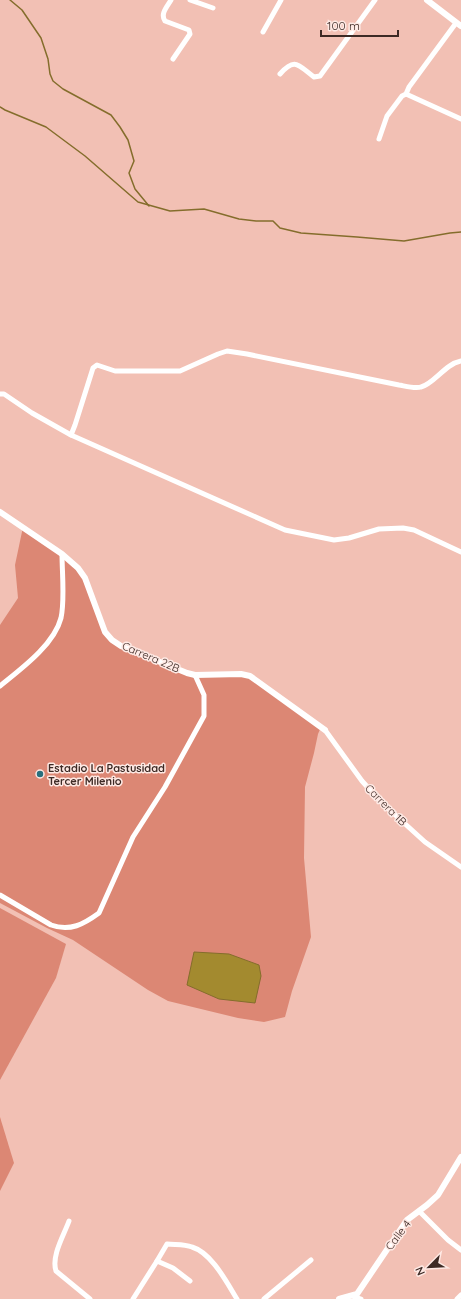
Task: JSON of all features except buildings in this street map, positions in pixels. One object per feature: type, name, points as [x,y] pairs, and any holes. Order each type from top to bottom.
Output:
[{"type":"street","points":[[171,0],[163,14],[163,18],[165,21],[190,32],[173,59]]},
{"type":"street","points":[[190,0],[213,8]]},
{"type":"street","points":[[263,32],[281,0]]},
{"type":"street","points":[[280,74],[285,68],[292,64],[296,64],[314,76],[320,76],[375,0]]},
{"type":"street","points":[[379,140],[387,116],[402,96],[406,94],[409,87],[458,24],[430,1]]},
{"type":"street","points":[[406,94],[461,119]]},
{"type":"street","points":[[71,435],[93,368],[97,365],[115,371],[180,371],[227,351],[420,388],[451,365],[461,361]]},
{"type":"street","points":[[0,394],[4,394],[32,413],[71,435],[285,530],[334,540],[349,538],[379,529],[404,528],[414,530],[461,552]]},
{"type":"street","name":"Carrera 22B","points":[[0,512],[62,554],[78,568],[85,578],[105,632],[112,640],[121,646],[195,675],[241,674],[250,676],[325,730]]},
{"type":"street","points":[[0,686],[34,658],[56,632],[61,618],[63,584],[62,554]]},
{"type":"street","points":[[0,894],[51,925],[60,928],[79,926],[99,913],[133,837],[165,787],[204,716],[204,695],[195,675]]},
{"type":"street","name":"Carrera 1B","points":[[325,730],[362,781],[381,802],[425,842],[461,867]]},
{"type":"street","name":"Calle 4","points":[[352,1296],[357,1294],[407,1220],[438,1195],[461,1157]]},
{"type":"street","points":[[419,1211],[448,1240],[461,1250]]},
{"type":"street","points":[[69,1221],[54,1258],[55,1269],[90,1299]]},
{"type":"street","points":[[133,1299],[167,1244],[193,1247],[201,1252],[214,1264],[237,1299]]},
{"type":"street","points":[[264,1299],[311,1260]]},
{"type":"street","points":[[157,1261],[173,1268],[190,1281]]},
{"type":"street","points":[[457,1299],[461,1295]]},
{"type":"street","points":[[339,1299],[352,1296],[361,1299]]},
{"type":"shaded area","points":[[23,527],[78,568],[105,632],[112,640],[188,673],[246,675],[321,727],[305,787],[304,858],[311,937],[292,991],[285,1017],[264,1022],[238,1018],[168,1001],[148,990],[73,940],[0,903],[0,625],[18,598],[15,565]]},
{"type":"shaded area","points":[[0,908],[66,944],[56,978],[0,1080]]},
{"type":"shaded area","points":[[194,952],[229,954],[259,965],[261,976],[255,1003],[219,999],[187,985]]},
{"type":"shaded area","points":[[0,1117],[14,1163],[0,1191]]},
{"type":"waterway","points":[[10,0],[22,10],[41,38],[53,81],[63,89],[111,115],[120,127],[128,140],[134,161],[129,173],[135,189],[149,206]]},
{"type":"waterway","points":[[0,107],[46,127],[85,156],[138,202],[170,211],[204,209],[239,219],[273,221],[280,228],[301,233],[404,241],[461,232]]},
{"type":"place","name":"Estadio La Pastusidad Tercer Milenio","points":[[40,774]]}]
